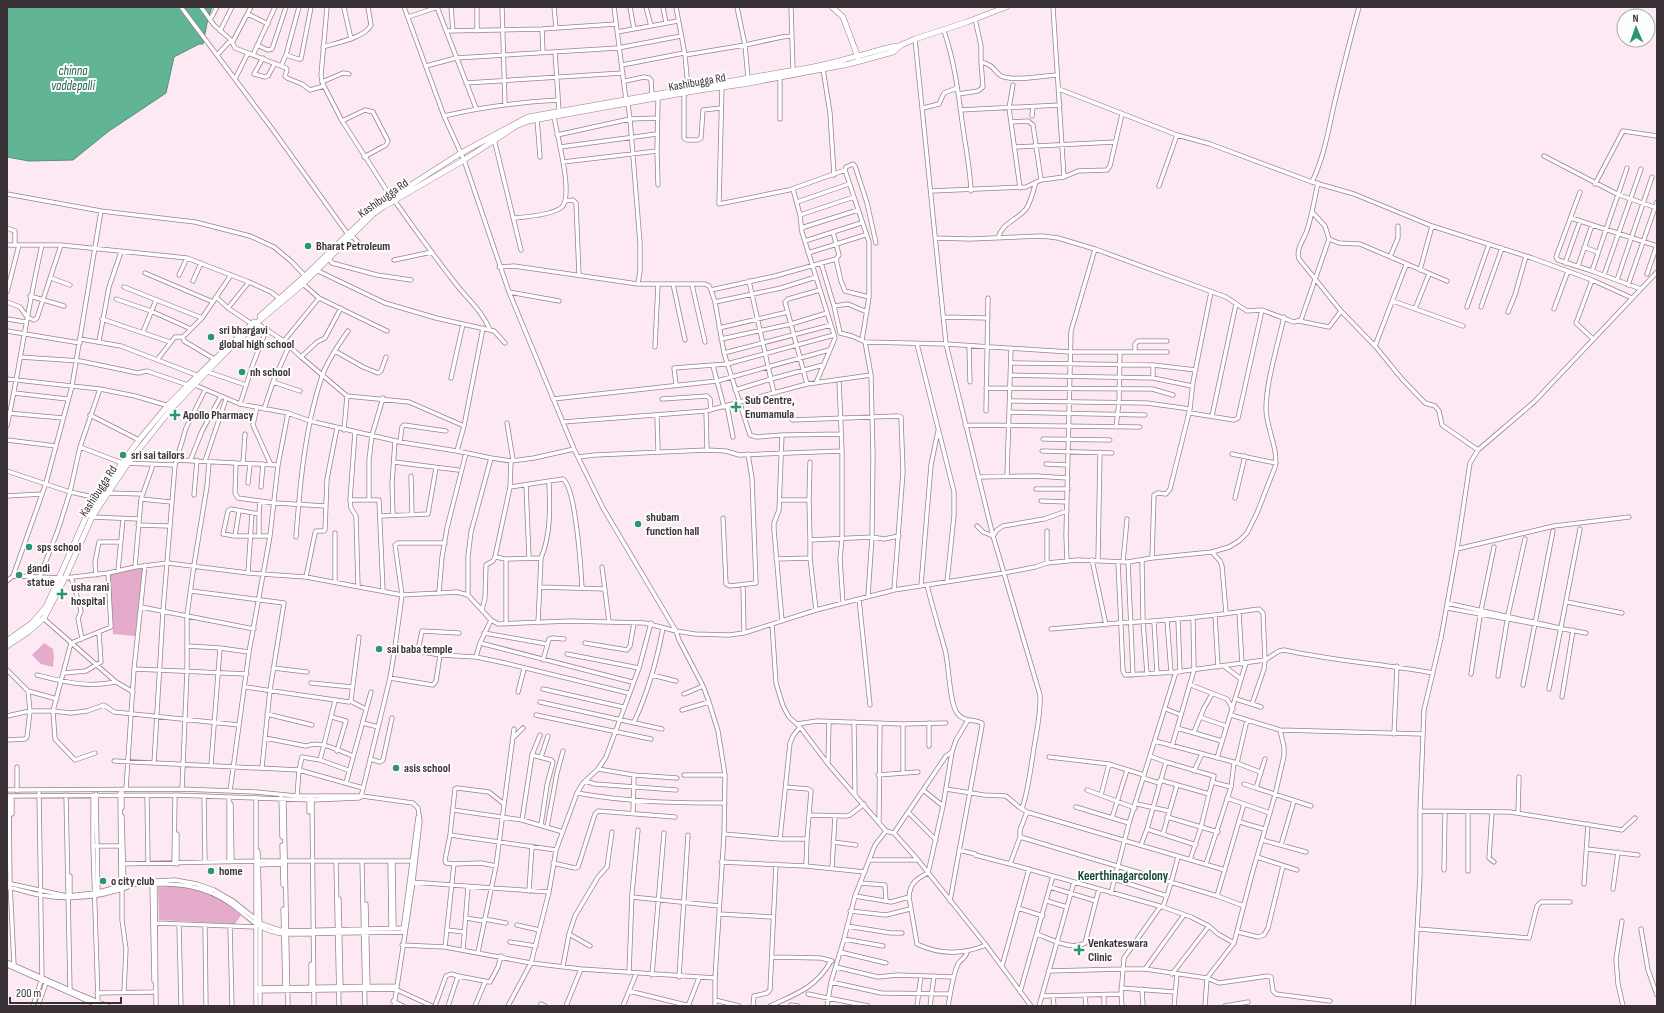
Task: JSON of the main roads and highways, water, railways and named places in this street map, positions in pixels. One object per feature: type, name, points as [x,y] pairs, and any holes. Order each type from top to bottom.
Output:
[{"type":"main road","points":[[833,7],[843,17],[859,59]]},
{"type":"main road","name":"Kashibugga Rd","points":[[393,199],[461,153],[522,123],[688,88],[722,85],[848,62],[899,46],[1006,7]]},
{"type":"main road","name":"Kashibugga Rd","points":[[7,646],[28,632],[44,618],[65,578],[92,517],[128,463],[188,385],[200,376],[254,323],[306,277],[375,208],[464,160],[494,138],[528,117],[559,111],[658,99],[748,78],[780,75],[793,70],[823,67]]},
{"type":"main road","name":"Kashibugga Rd","points":[[280,300],[303,284],[306,277]]},
{"type":"main road","name":"Kashibugga Rd","points":[[7,640],[38,617],[46,607],[86,517],[139,440],[170,407],[195,385],[200,376],[208,372],[216,360]]},
{"type":"water","name":"chinna vaddepalli","points":[[7,7],[212,7],[208,18],[203,44],[199,44],[174,57],[166,93],[109,131],[73,160],[29,161],[7,157]]},
{"type":"place","name":"Bharat Petroleum","points":[[308,246]]},
{"type":"place","name":"sri bhargavi global high school","points":[[211,337]]},
{"type":"place","name":"nh school","points":[[242,372]]},
{"type":"place","name":"Sub Centre, Enumamula","points":[[736,407]]},
{"type":"place","name":"Apollo Pharmacy","points":[[175,415]]},
{"type":"place","name":"sri sai tailors","points":[[123,455]]},
{"type":"place","name":"shubam function hall","points":[[638,524]]},
{"type":"place","name":"sps school","points":[[29,547]]},
{"type":"place","name":"gandi statue","points":[[19,575]]},
{"type":"place","name":"usha rani hospital","points":[[62,594]]},
{"type":"place","name":"sai baba temple","points":[[379,649]]},
{"type":"place","name":"asis school","points":[[396,768]]},
{"type":"place","name":"home","points":[[211,871]]},
{"type":"place","name":"o city club","points":[[103,881]]},
{"type":"place","name":"Venkateswara Clinic","points":[[1079,950]]},
{"type":"district","name":"Keerthinagarcolony","points":[[1123,875]]}]
